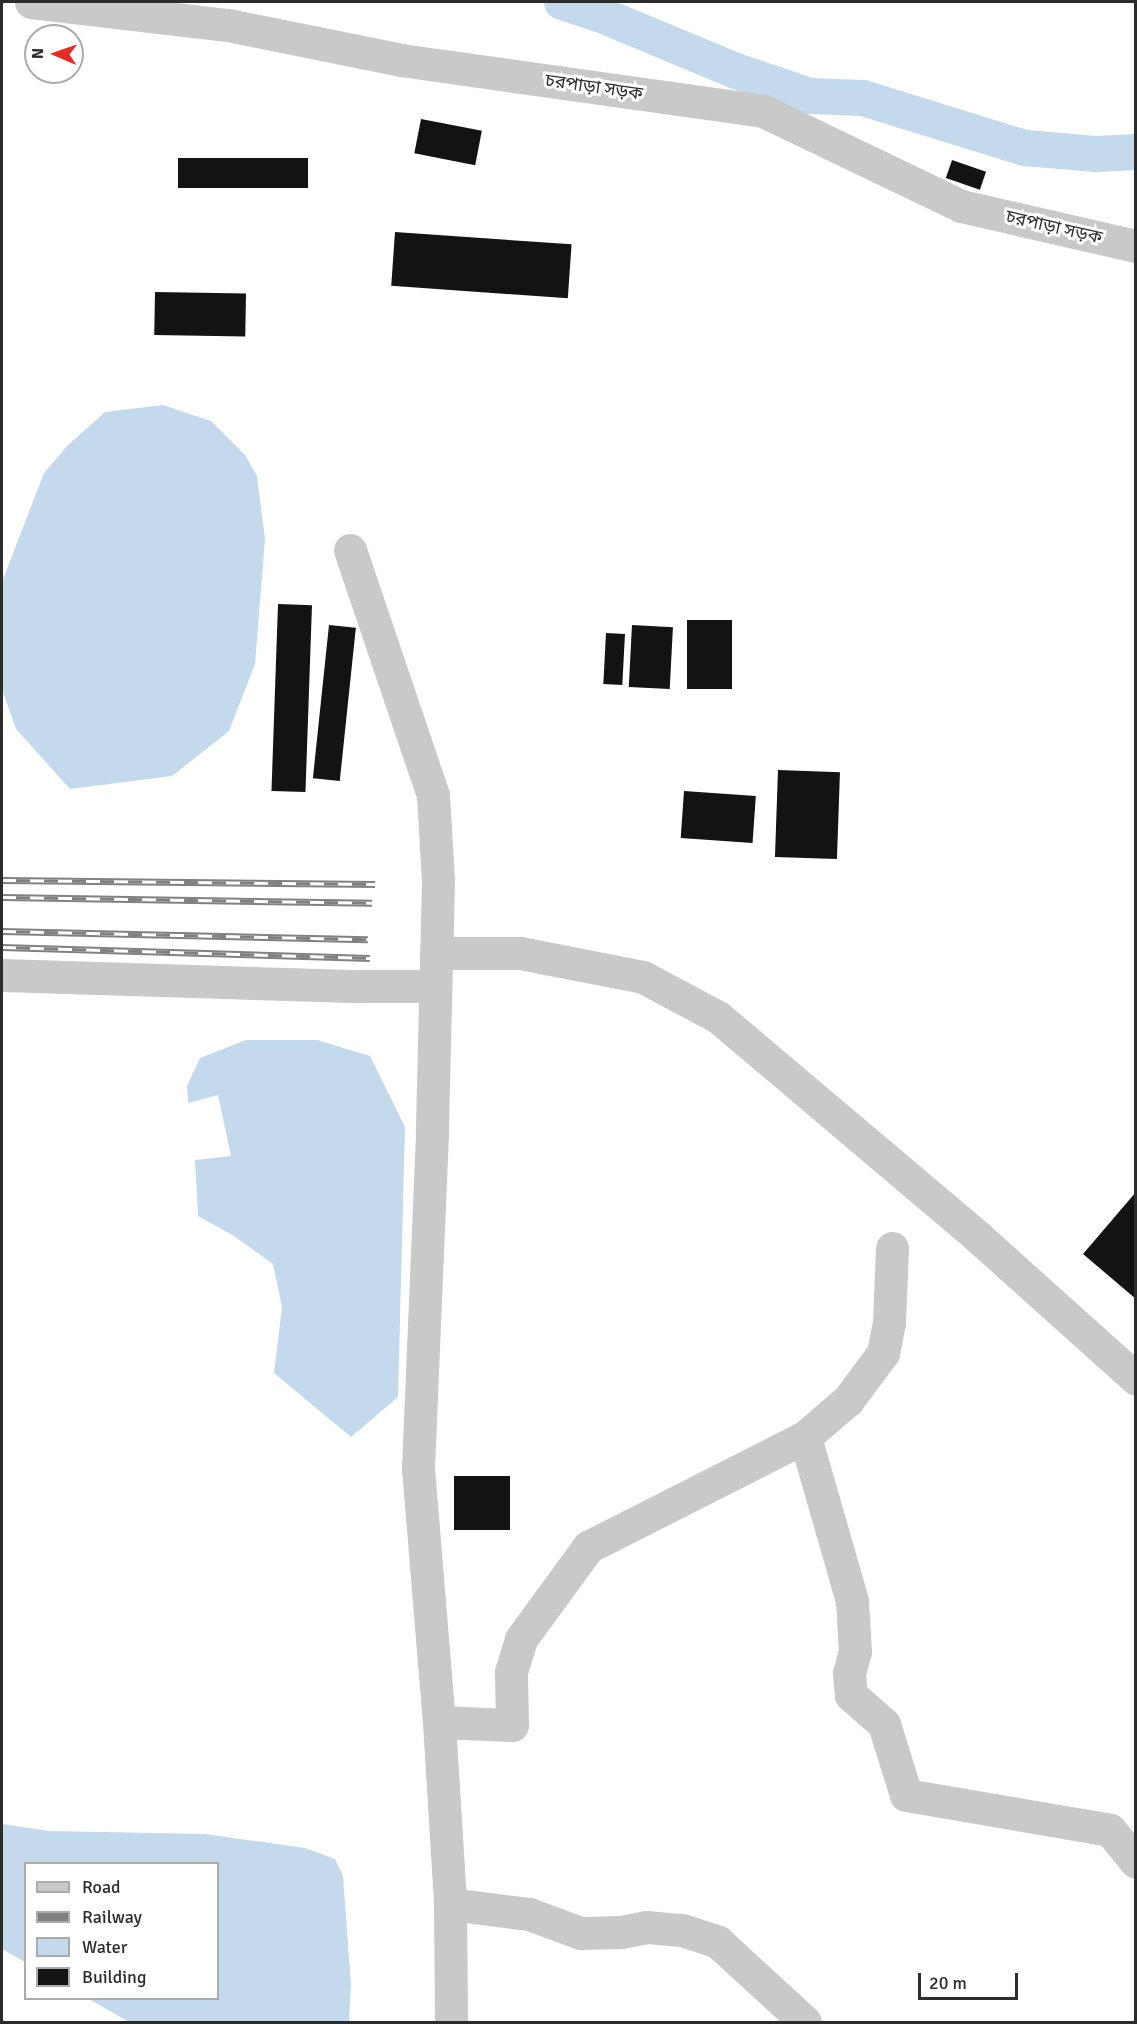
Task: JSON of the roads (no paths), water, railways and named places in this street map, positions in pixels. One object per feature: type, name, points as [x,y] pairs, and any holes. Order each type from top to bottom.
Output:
[{"type":"street","name":"চরপাড়া সড়ক","points":[[31,2],[228,25],[400,60],[763,111],[961,206],[1136,246]]},
{"type":"street","points":[[351,550],[434,795],[438,881],[432,1134],[418,1468],[439,1722],[450,1904],[451,2022]]},
{"type":"street","points":[[436,953],[520,953],[643,977],[718,1017],[978,1238],[1136,1379]]},
{"type":"street","points":[[2,975],[359,986],[435,986]]},
{"type":"street","points":[[439,1722],[512,1725],[511,1672],[521,1639],[588,1547],[805,1437],[848,1400],[883,1353],[889,1323],[892,1248]]},
{"type":"street","points":[[805,1437],[852,1600],[855,1651],[849,1673],[851,1695],[884,1724],[906,1795],[1110,1830],[1136,1862]]},
{"type":"street","points":[[450,1904],[529,1914],[581,1933],[621,1932],[646,1927],[682,1930],[718,1942],[805,2022]]},
{"type":"water","points":[[163,405],[211,421],[245,455],[257,476],[265,539],[255,664],[229,731],[172,776],[70,789],[16,729],[2,689],[2,582],[44,473],[68,445],[105,412]]},
{"type":"water","points":[[246,1040],[317,1040],[370,1056],[405,1127],[398,1397],[351,1437],[274,1373],[282,1307],[273,1264],[234,1236],[198,1216],[195,1160],[231,1156],[218,1095],[188,1103],[187,1086],[200,1058]]},
{"type":"water","points":[[2,1824],[49,1831],[205,1834],[305,1848],[335,1859],[343,1876],[351,1985],[349,2022],[129,2022],[91,2000],[219,2000],[219,1862],[24,1862],[24,1961],[2,1949]]},
{"type":"waterway","points":[[562,2],[599,14],[736,71],[810,96],[863,98],[1025,148],[1096,154],[1136,152]]},
{"type":"railway","points":[[2,880],[375,884]]},
{"type":"railway","points":[[2,897],[372,903]]},
{"type":"railway","points":[[2,931],[368,939]]},
{"type":"railway","points":[[2,947],[370,958]]}]
